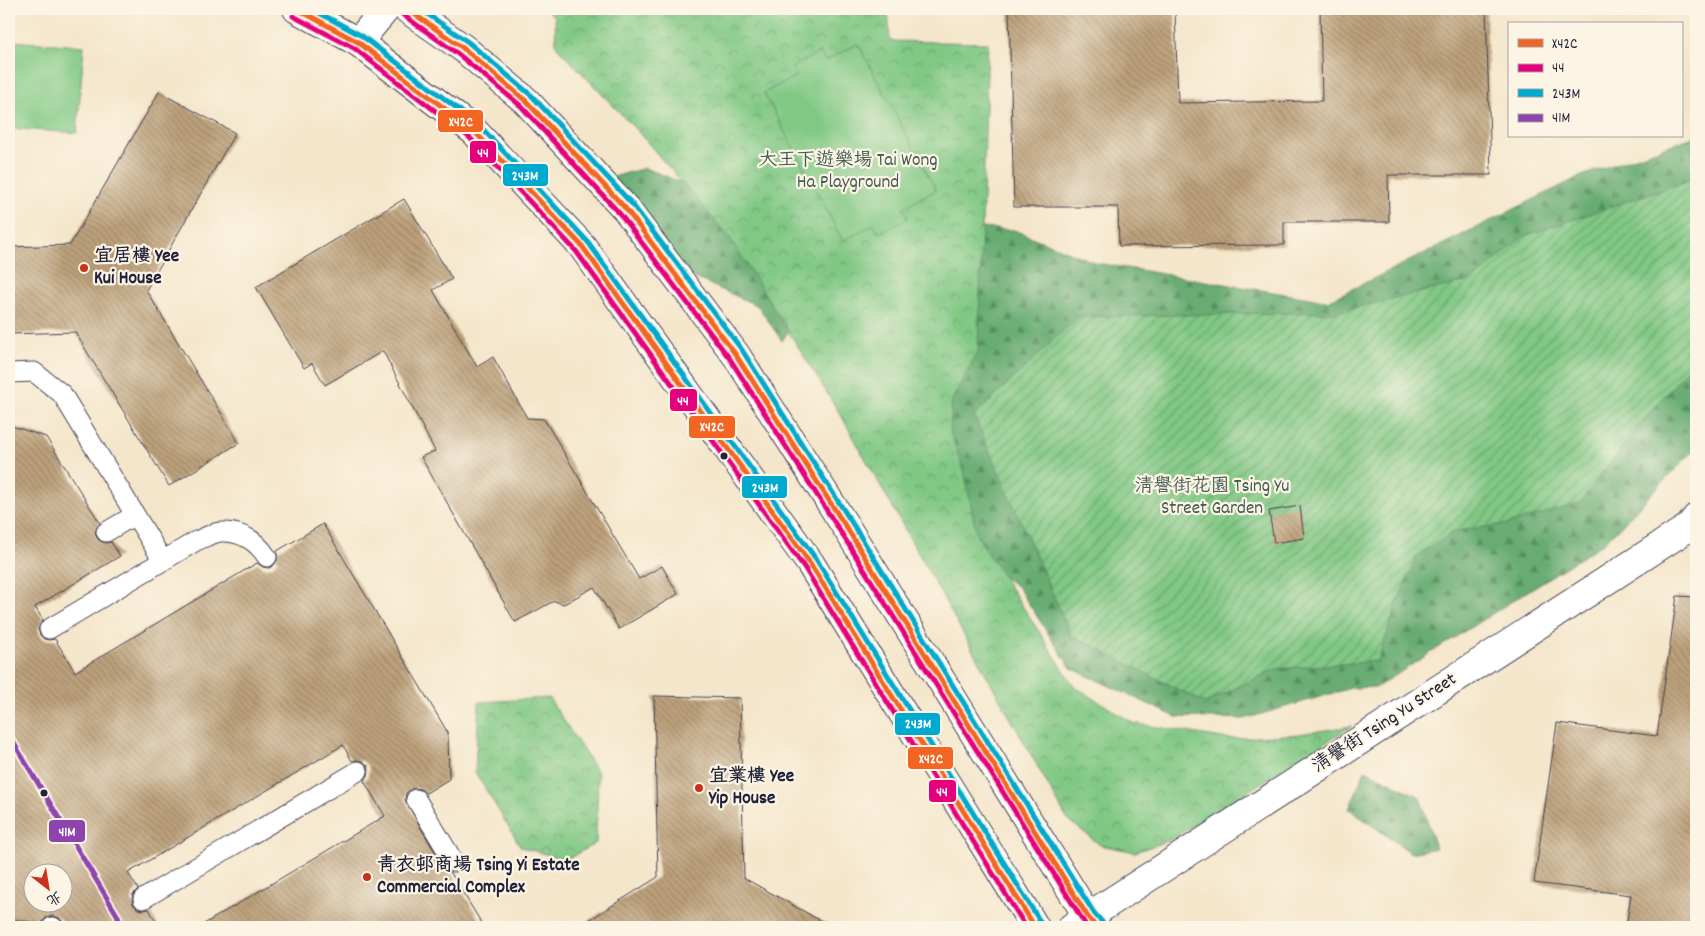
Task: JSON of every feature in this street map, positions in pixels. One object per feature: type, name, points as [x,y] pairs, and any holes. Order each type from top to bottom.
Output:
[{"type":"main road","points":[[297,9],[358,42],[474,130],[582,246],[810,563],[1035,927]]},
{"type":"main road","points":[[358,42],[386,9]]},
{"type":"main road","points":[[407,9],[463,48],[526,101],[626,209],[742,364],[858,547],[1085,924]]},
{"type":"main road","name":"清譽街 Tsing Yu Street","points":[[1085,924],[1689,527],[1696,518]]},
{"type":"lane","points":[[9,373],[34,372],[62,394],[163,561]]},
{"type":"lane","points":[[106,532],[135,515]]},
{"type":"lane","points":[[49,629],[196,541],[218,532],[242,534],[261,547],[267,557]]},
{"type":"lane","points":[[143,899],[358,771]]},
{"type":"lane","points":[[416,799],[454,862]]},
{"type":"green space","name":"大王下遊樂場 Tai Wong Ha Playground","points":[[546,9],[888,9],[890,41],[988,43],[978,351],[952,400],[950,432],[964,470],[977,536],[1074,686],[1133,723],[1228,739],[1299,734],[1352,726],[1170,840],[1135,852],[1100,845],[1067,819],[842,417],[730,238],[640,134],[556,46],[555,17]]},
{"type":"green space","points":[[9,41],[84,46],[77,133],[9,128]]},
{"type":"green space","points":[[858,44],[936,190],[903,208],[908,218],[879,233],[874,224],[843,241],[764,93],[796,76],[792,67],[820,52],[825,61]]},
{"type":"green space","name":"清譽街花園 Tsing Yu Street Garden","points":[[1696,136],[1696,448],[1605,542],[1377,687],[1351,688],[1244,719],[1176,717],[1071,668],[1017,586],[914,515],[899,223],[1014,230],[1096,263],[1328,301],[1581,176]]},
{"type":"green space","points":[[645,168],[737,204],[796,320],[782,341],[758,306],[693,277],[609,178]]},
{"type":"green space","name":"清譽街花園 Tsing Yu Street Garden","points":[[1696,178],[1696,359],[1626,442],[1580,503],[1507,524],[1455,531],[1417,556],[1396,606],[1378,661],[1275,669],[1205,703],[1071,635],[974,416],[1078,317],[1337,312],[1473,280],[1524,236]]},
{"type":"green space","points":[[549,698],[598,773],[596,843],[566,860],[521,847],[475,772],[479,702]]},
{"type":"green space","points":[[1365,770],[1420,797],[1436,848],[1411,853],[1349,809]]},
{"type":"building","points":[[1009,9],[1175,9],[1178,103],[1322,101],[1320,9],[1486,9],[1491,175],[1388,175],[1389,222],[1284,222],[1284,245],[1119,246],[1118,207],[1014,207]]},
{"type":"building","name":"宜居樓 Yee Kui House","points":[[159,92],[235,133],[146,290],[239,443],[169,486],[75,332],[9,334],[9,247],[70,245]]},
{"type":"building","points":[[404,199],[452,279],[433,290],[477,367],[493,357],[527,418],[544,419],[639,579],[662,566],[678,594],[619,629],[594,587],[564,604],[554,601],[515,622],[421,457],[435,451],[383,351],[325,385],[312,363],[304,368],[256,287]]},
{"type":"building","points":[[9,425],[46,437],[100,523],[95,532],[97,538],[106,543],[111,542],[120,556],[35,607],[43,620],[38,629],[40,635],[44,639],[55,639],[75,672],[257,563],[263,567],[269,568],[273,566],[277,561],[277,551],[323,524],[448,733],[449,779],[426,793],[421,789],[411,789],[406,793],[405,800],[444,868],[451,873],[484,927],[199,927],[385,816],[364,781],[368,776],[368,766],[363,761],[352,761],[343,745],[128,873],[138,889],[133,894],[133,904],[138,909],[149,909],[159,927],[64,927],[59,918],[53,916],[46,918],[41,924],[9,918]]},
{"type":"building","points":[[1300,506],[1304,538],[1274,543],[1269,511]]},
{"type":"building","points":[[1677,596],[1696,597],[1696,883],[1690,927],[1626,927],[1631,895],[1534,883],[1557,723],[1657,736]]},
{"type":"building","name":"宜業樓 Yee Yip House","points":[[654,696],[740,698],[744,878],[832,927],[578,927],[658,877]]},
{"type":"transit line","name":"X42C","points":[[297,9],[358,42],[474,131],[582,246],[810,563],[1035,927]]},
{"type":"transit line","name":"243M","points":[[312,9],[362,36],[479,125],[588,242],[816,559],[1041,923]]},
{"type":"transit line","name":"X42C","points":[[407,9],[463,48],[526,101],[626,209],[736,355],[853,538],[1096,927]]},
{"type":"transit line","name":"243M","points":[[420,9],[468,42],[532,96],[632,204],[742,350],[859,534],[1094,913],[1102,922]]},
{"type":"transit line","name":"44","points":[[403,15],[458,54],[521,106],[620,214],[730,359],[847,542],[1087,927]]},
{"type":"transit line","name":"44","points":[[293,16],[354,48],[469,137],[576,251],[804,567],[1026,927]]},
{"type":"transit line","name":"41M","points":[[9,735],[119,918],[113,927]]},
{"type":"place","name":"宜居樓 Yee Kui House","points":[[84,268]]},
{"type":"place","name":"宜業樓 Yee Yip House","points":[[699,788]]},
{"type":"place","name":"青衣邨商場 Tsing Yi Estate Commercial Complex","points":[[367,877]]}]
